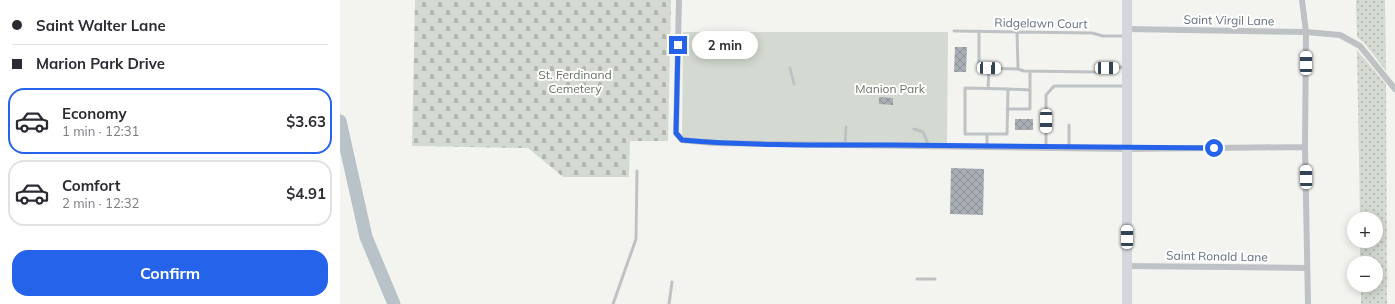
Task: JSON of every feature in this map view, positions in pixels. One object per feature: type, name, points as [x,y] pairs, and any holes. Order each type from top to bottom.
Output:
[{"type":"main road","points":[[1127,0],[1127,304]]},
{"type":"street","points":[[679,0],[676,133],[682,140],[714,143],[1128,149],[1305,147]]},
{"type":"street","points":[[1302,0],[1306,32],[1305,147],[1308,304]]},
{"type":"street","name":"Saint Virgil Lane","points":[[1127,33],[1331,33],[1350,39],[1360,46],[1395,89]]},
{"type":"street","name":"Saint Ronald Lane","points":[[1127,266],[1307,268]]},
{"type":"lane","name":"Ridgelawn Court","points":[[954,32],[1092,33],[1103,36],[1127,33]]},
{"type":"lane","points":[[979,32],[979,68],[1018,69],[1030,71],[1097,72],[1098,68],[1127,67]]},
{"type":"lane","points":[[1018,32],[1018,69]]},
{"type":"lane","points":[[790,68],[794,84]]},
{"type":"lane","points":[[988,89],[989,68]]},
{"type":"lane","points":[[1008,109],[1030,109],[1030,71]]},
{"type":"lane","points":[[1046,148],[1046,94],[1054,86],[1127,86]]},
{"type":"lane","points":[[1008,89],[1007,134],[965,134],[965,88],[1008,89],[1030,90]]},
{"type":"lane","points":[[1069,124],[1069,148]]},
{"type":"lane","points":[[845,145],[846,127]]},
{"type":"lane","points":[[914,129],[923,132],[929,146]]},
{"type":"lane","points":[[987,134],[987,147]]},
{"type":"lane","points":[[613,304],[636,239],[637,171]]},
{"type":"lane","points":[[917,279],[935,280]]},
{"type":"lane","points":[[669,304],[672,282]]},
{"type":"green space","name":"St. Ferdinand Cemetery","points":[[415,0],[671,0],[668,141],[630,141],[629,177],[563,177],[528,148],[412,146]]},
{"type":"green space","points":[[1356,0],[1385,0],[1386,71],[1365,44],[1357,37]]},
{"type":"green space","name":"Manion Park","points":[[683,32],[948,32],[947,146],[682,143]]},
{"type":"green space","points":[[1357,50],[1386,84],[1387,304],[1361,304],[1361,292],[1383,292],[1383,256],[1360,256],[1360,248],[1383,248],[1383,212],[1360,212]]},
{"type":"building","points":[[955,47],[967,47],[966,72],[954,72]]},
{"type":"building","points":[[879,97],[893,98],[893,105],[879,104]]},
{"type":"building","points":[[1015,119],[1033,119],[1033,130],[1015,130]]},
{"type":"building","points":[[951,168],[984,169],[983,215],[950,214]]},
{"type":"waterway","points":[[340,121],[366,237],[394,304]]},
{"type":"route","points":[[678,45],[676,133],[682,140],[714,143],[1214,148]]}]
